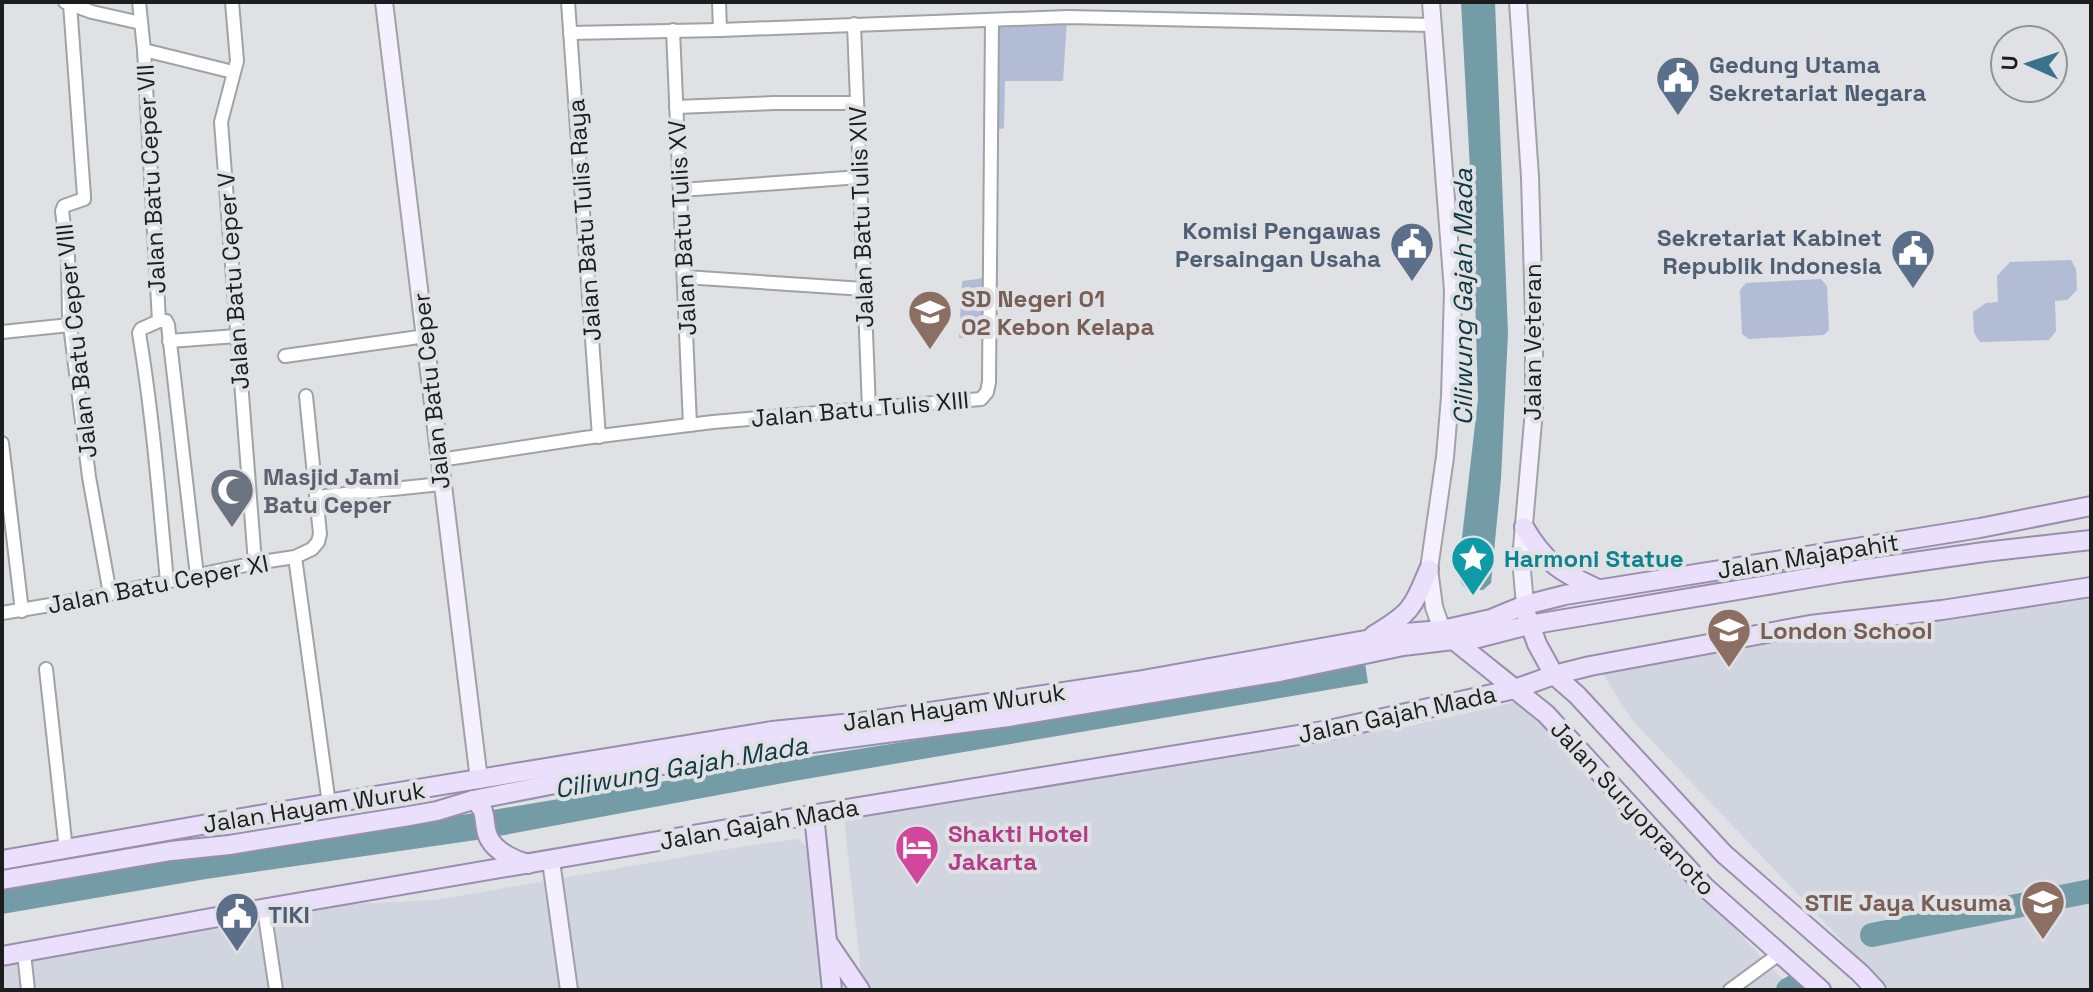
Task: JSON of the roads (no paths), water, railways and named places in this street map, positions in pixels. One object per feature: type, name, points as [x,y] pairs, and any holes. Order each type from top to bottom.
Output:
[{"type":"main road","name":"Jalan Batu Ceper","points":[[384,2],[479,780]]},
{"type":"main road","points":[[1431,2],[1453,291],[1445,457],[1429,569],[1434,607],[1448,635],[1470,640],[1529,625],[1844,572],[2091,540]]},
{"type":"main road","name":"Jalan Veteran","points":[[1518,2],[1530,177],[1534,315],[1534,410],[1521,559],[1529,625],[1554,675]]},
{"type":"main road","name":"Jalan Majapahit","points":[[1525,605],[1598,589],[1980,528],[2091,506]]},
{"type":"main road","points":[[1524,527],[1536,548],[1552,563],[1598,589]]},
{"type":"main road","points":[[1365,640],[1406,614],[1429,569]]},
{"type":"main road","name":"Jalan Gajah Mada","points":[[2,956],[814,815],[1329,730],[1515,689],[1590,666],[1810,625],[1942,610],[2091,587]]},
{"type":"main road","name":"Jalan Hayam Wuruk","points":[[2,880],[478,804],[627,770],[1008,717],[1279,672],[1448,635],[1525,605]]},
{"type":"main road","name":"Jalan Hayam Wuruk","points":[[2,860],[772,731],[863,722],[1137,681],[1415,632],[1448,635]]},
{"type":"main road","name":"Jalan Suryopranoto","points":[[1448,635],[1546,714],[1705,887],[1818,988]]},
{"type":"main road","points":[[1577,695],[1574,681],[1590,666]]},
{"type":"main road","name":"Jalan Suryopranoto","points":[[1554,675],[1577,695],[1724,854],[1876,990]]},
{"type":"main road","points":[[478,804],[489,840],[510,857],[531,864]]},
{"type":"main road","points":[[814,815],[832,990]]},
{"type":"main road","points":[[551,861],[569,990]]},
{"type":"main road","points":[[827,940],[860,990]]},
{"type":"street","name":"Jalan Batu Ceper VII","points":[[139,2],[159,321],[141,329],[139,333],[156,453],[167,581]]},
{"type":"street","name":"Jalan Batu Ceper V","points":[[232,2],[237,61],[221,122],[255,563]]},
{"type":"street","name":"Jalan Batu Tulis Raya","points":[[568,2],[599,437]]},
{"type":"street","points":[[719,2],[720,30]]},
{"type":"street","points":[[1067,2],[1068,17]]},
{"type":"street","points":[[67,3],[141,23]]},
{"type":"street","name":"Jalan Batu Ceper VIII","points":[[67,3],[84,196],[84,199],[64,206],[62,211],[68,257],[70,325],[89,477],[110,594]]},
{"type":"street","points":[[570,33],[1068,17],[1432,25]]},
{"type":"street","name":"Jalan Batu Tulis XIII","points":[[440,460],[690,425],[981,399],[987,392],[989,382],[992,21]]},
{"type":"street","name":"Jalan Batu Tulis XIV","points":[[854,24],[869,409]]},
{"type":"street","name":"Jalan Batu Tulis XV","points":[[673,30],[690,425]]},
{"type":"street","points":[[144,50],[233,72]]},
{"type":"street","points":[[676,107],[857,103]]},
{"type":"street","points":[[681,190],[860,177]]},
{"type":"street","points":[[685,277],[864,289]]},
{"type":"street","points":[[159,321],[167,322],[197,576]]},
{"type":"street","points":[[2,332],[70,325]]},
{"type":"street","points":[[169,341],[237,336]]},
{"type":"street","points":[[285,356],[426,336]]},
{"type":"street","points":[[306,396],[316,497],[441,484]]},
{"type":"street","points":[[2,443],[22,611]]},
{"type":"street","name":"Jalan Batu Ceper XI","points":[[2,613],[295,557],[312,549],[318,542],[316,497]]},
{"type":"street","points":[[295,557],[329,804]]},
{"type":"street","points":[[46,669],[66,850]]},
{"type":"street","points":[[264,909],[276,990]]},
{"type":"street","points":[[24,953],[28,990]]},
{"type":"street","points":[[1730,990],[1785,959]]},
{"type":"waterway","points":[[1872,935],[2091,891]]},
{"type":"waterway","points":[[1788,990],[1795,986]]},
{"type":"place","name":"Gedung Utama Sekretariat Negara","points":[[1678,117]]},
{"type":"place","name":"Komisi Pengawas Persaingan Usaha","points":[[1412,283]]},
{"type":"place","name":"Sekretariat Kabinet Republik Indonesia","points":[[1913,290]]},
{"type":"place","name":"SD Negeri 01 02 Kebon Kelapa","points":[[930,351]]},
{"type":"place","name":"Masjid Jami Batu Ceper","points":[[232,529]]},
{"type":"place","name":"Harmoni Statue","points":[[1473,597]]},
{"type":"place","name":"London School","points":[[1729,669]]},
{"type":"place","name":"Shakti Hotel Jakarta","points":[[917,886]]},
{"type":"place","name":"STIE Jaya Kusuma","points":[[2043,941]]},
{"type":"place","name":"TIKI","points":[[237,953]]},
{"type":"water label","name":"Ciliwung Gajah Mada","points":[[1463,297]]},
{"type":"water label","name":"Ciliwung Gajah Mada","points":[[681,767]]}]
